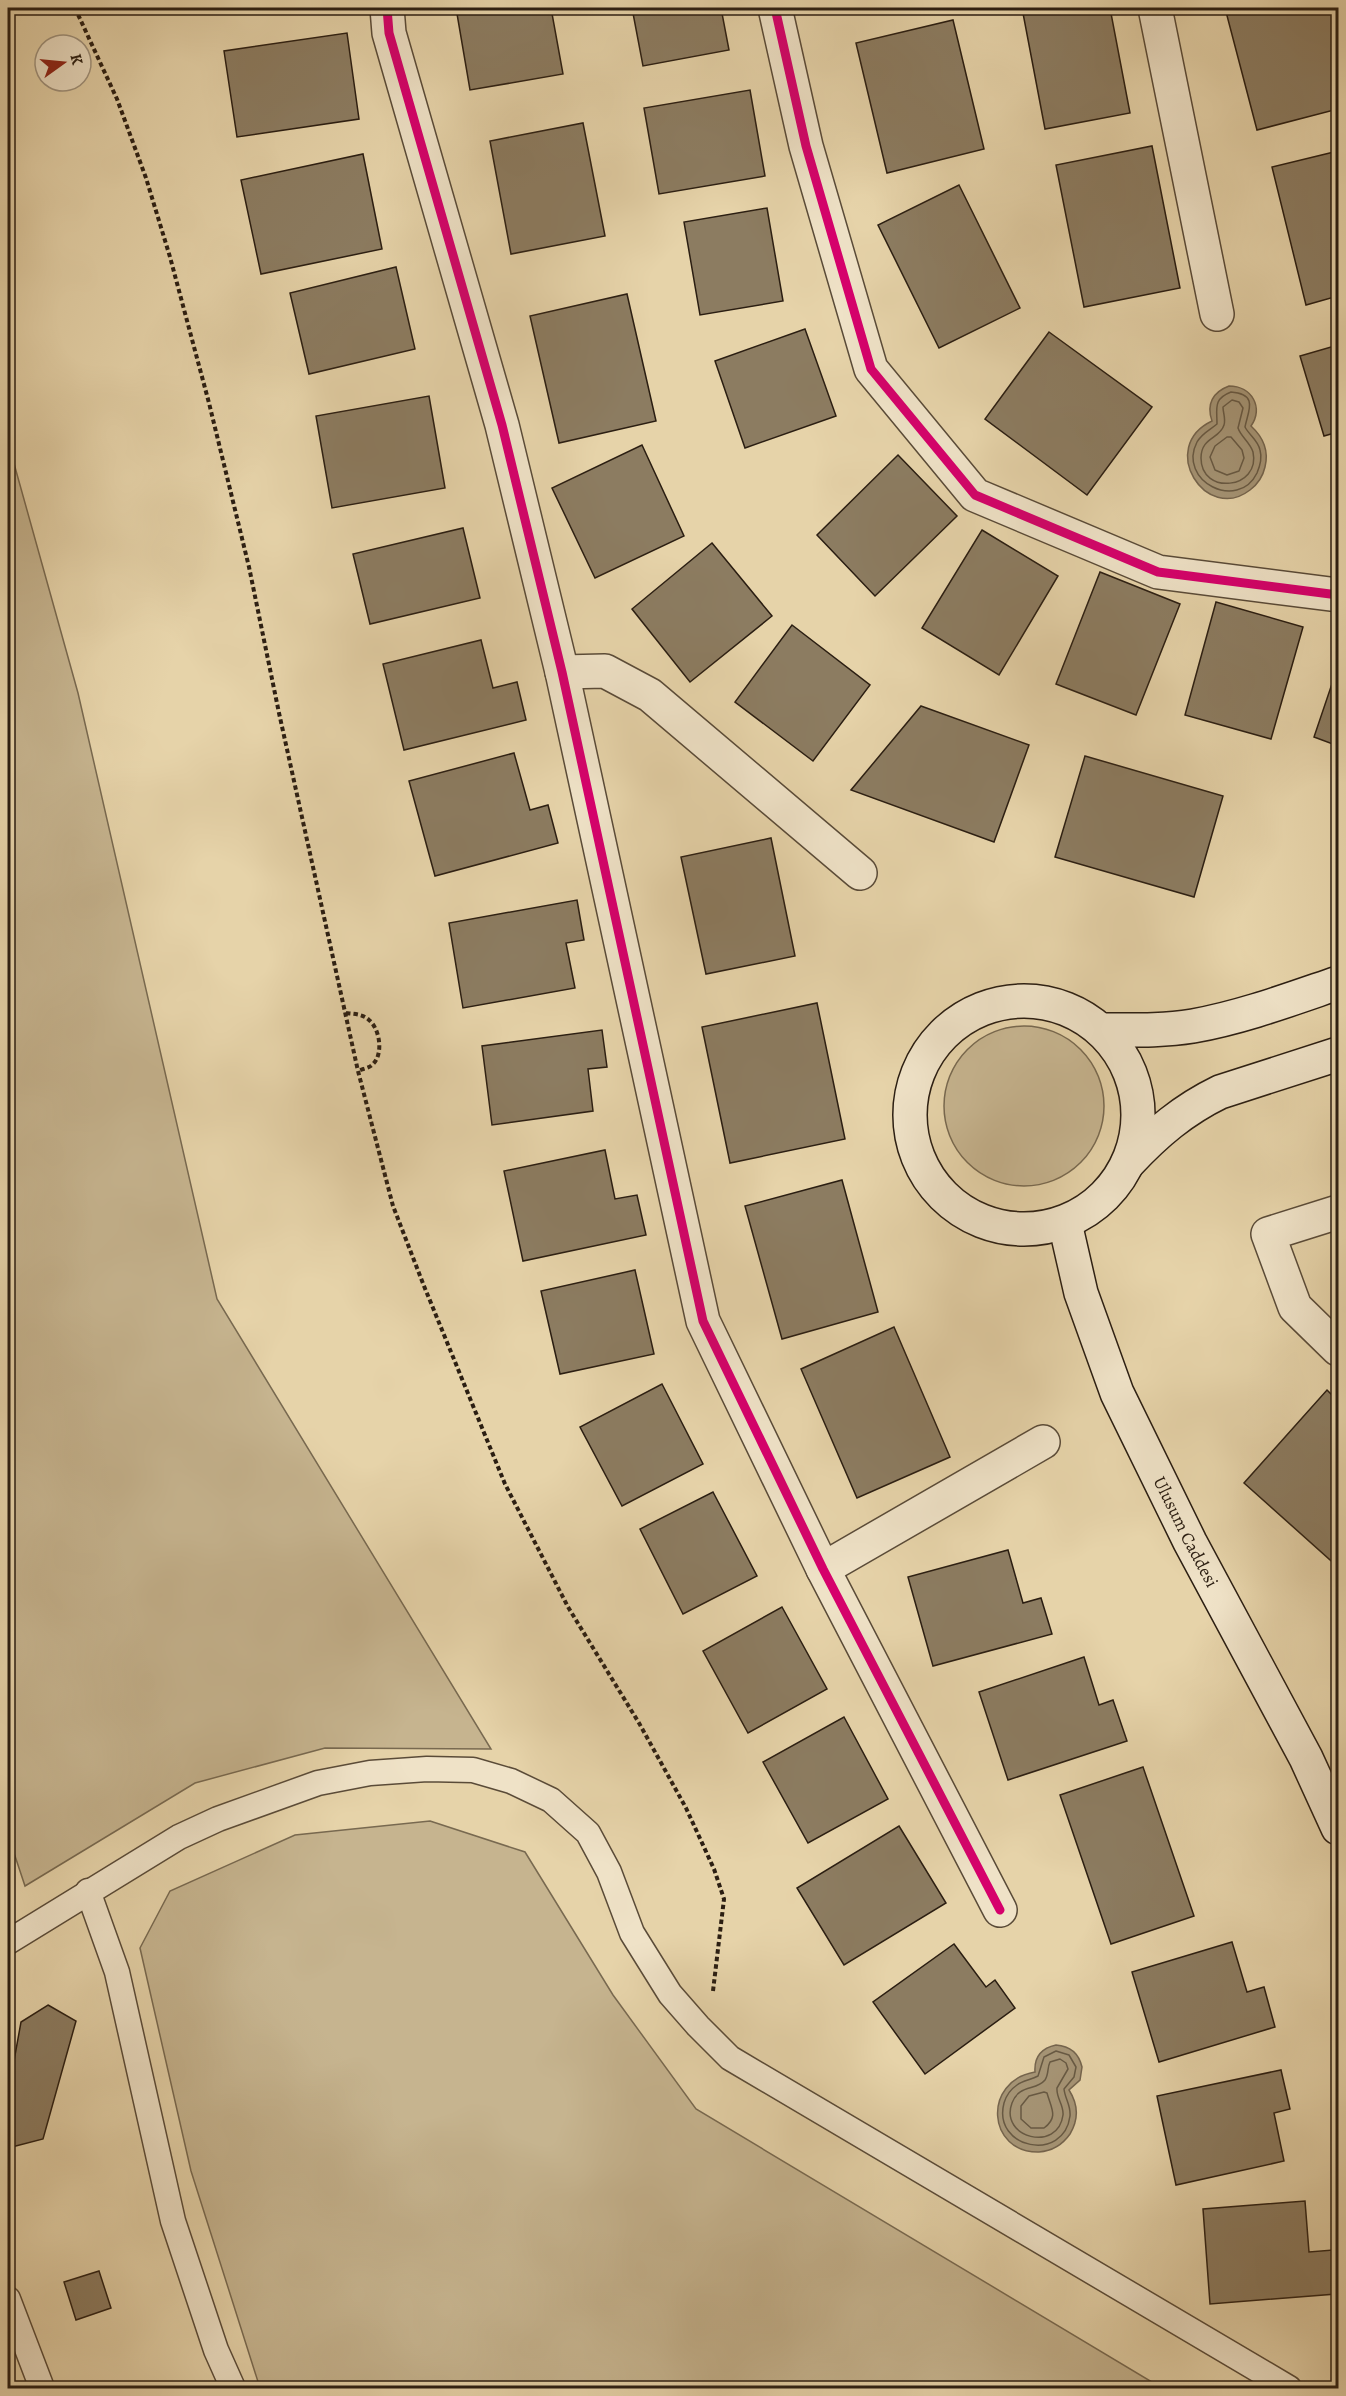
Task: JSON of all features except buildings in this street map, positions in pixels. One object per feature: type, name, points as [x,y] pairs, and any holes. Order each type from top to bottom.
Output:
[{"type":"street","points":[[387,8],[389,33],[502,425],[562,672],[703,1321],[822,1569],[1000,1910]]},
{"type":"street","points":[[775,8],[806,146],[871,369],[975,495],[1158,572],[1338,595]]},
{"type":"street","points":[[1155,8],[1216,314]]},
{"type":"street","points":[[562,672],[605,671],[650,695],[860,873]]},
{"type":"street","points":[[1101,1030],[1158,1030],[1192,1026],[1229,1018],[1338,983]]},
{"type":"street","points":[[1126,1164],[1135,1142],[1139,1113],[1134,1082],[1121,1054],[1101,1030],[1075,1012],[1044,1002],[1011,1001],[980,1010],[952,1026],[930,1050],[916,1078],[910,1110],[913,1143],[925,1173],[945,1198],[971,1217],[1002,1228],[1034,1230],[1065,1223],[1097,1205],[1126,1164],[1155,1134],[1202,1101],[1220,1092],[1338,1054]]},
{"type":"street","points":[[1338,1212],[1268,1234],[1295,1307],[1338,1349]]},
{"type":"street","name":"Ulusum Caddesi","points":[[1065,1223],[1081,1293],[1117,1393],[1190,1542],[1306,1758],[1338,1828]]},
{"type":"street","points":[[822,1569],[1043,1442]]},
{"type":"lane","points":[[8,1942],[178,1837],[218,1819],[318,1782],[370,1773],[428,1769],[473,1770],[511,1781],[551,1800],[588,1833],[609,1872],[632,1933],[670,1994],[730,2058],[1289,2388]]},
{"type":"lane","points":[[88,1891],[117,1972],[173,2221],[216,2350],[232,2388]]},
{"type":"lane","points":[[8,2299],[42,2388]]},
{"type":"path","points":[[75,8],[117,99],[146,178],[173,268],[249,567],[358,1071],[393,1206],[505,1484],[568,1607],[639,1723],[686,1808],[714,1869],[724,1899],[713,1990],[698,2026]]},
{"type":"path","points":[[346,1013],[361,1015],[370,1020],[380,1042],[378,1055],[372,1065],[358,1071]]},
{"type":"shaded area","points":[[8,442],[78,693],[217,1299],[491,1749],[325,1748],[195,1783],[25,1886],[8,1835]]},
{"type":"shaded area","points":[[1024,1026],[1054,1032],[1080,1050],[1098,1076],[1104,1106],[1098,1136],[1080,1162],[1054,1180],[1024,1186],[994,1180],[968,1162],[950,1136],[944,1106],[950,1076],[968,1050],[994,1032]]},
{"type":"shaded area","points":[[430,1821],[525,1852],[613,1995],[696,2109],[1162,2388],[260,2388],[191,2171],[140,1948],[170,1891],[295,1835]]},
{"type":"water","points":[[1229,386],[1244,390],[1254,399],[1256,412],[1251,426],[1262,440],[1266,455],[1264,470],[1258,482],[1250,490],[1233,498],[1218,497],[1204,490],[1194,478],[1188,463],[1189,448],[1196,433],[1212,421],[1210,409],[1212,399]]},
{"type":"water","points":[[1056,2045],[1066,2047],[1073,2052],[1079,2058],[1082,2067],[1080,2080],[1069,2090],[1076,2106],[1075,2123],[1067,2138],[1053,2149],[1039,2152],[1022,2149],[1009,2141],[1001,2130],[998,2116],[999,2102],[1006,2088],[1018,2078],[1035,2072],[1036,2062],[1043,2051]]},
{"type":"cycle path","points":[[387,8],[389,33],[502,425],[562,672],[703,1321],[823,1569],[1000,1910]]},
{"type":"cycle path","points":[[775,8],[806,146],[871,369],[975,495],[1158,572],[1338,595]]}]
